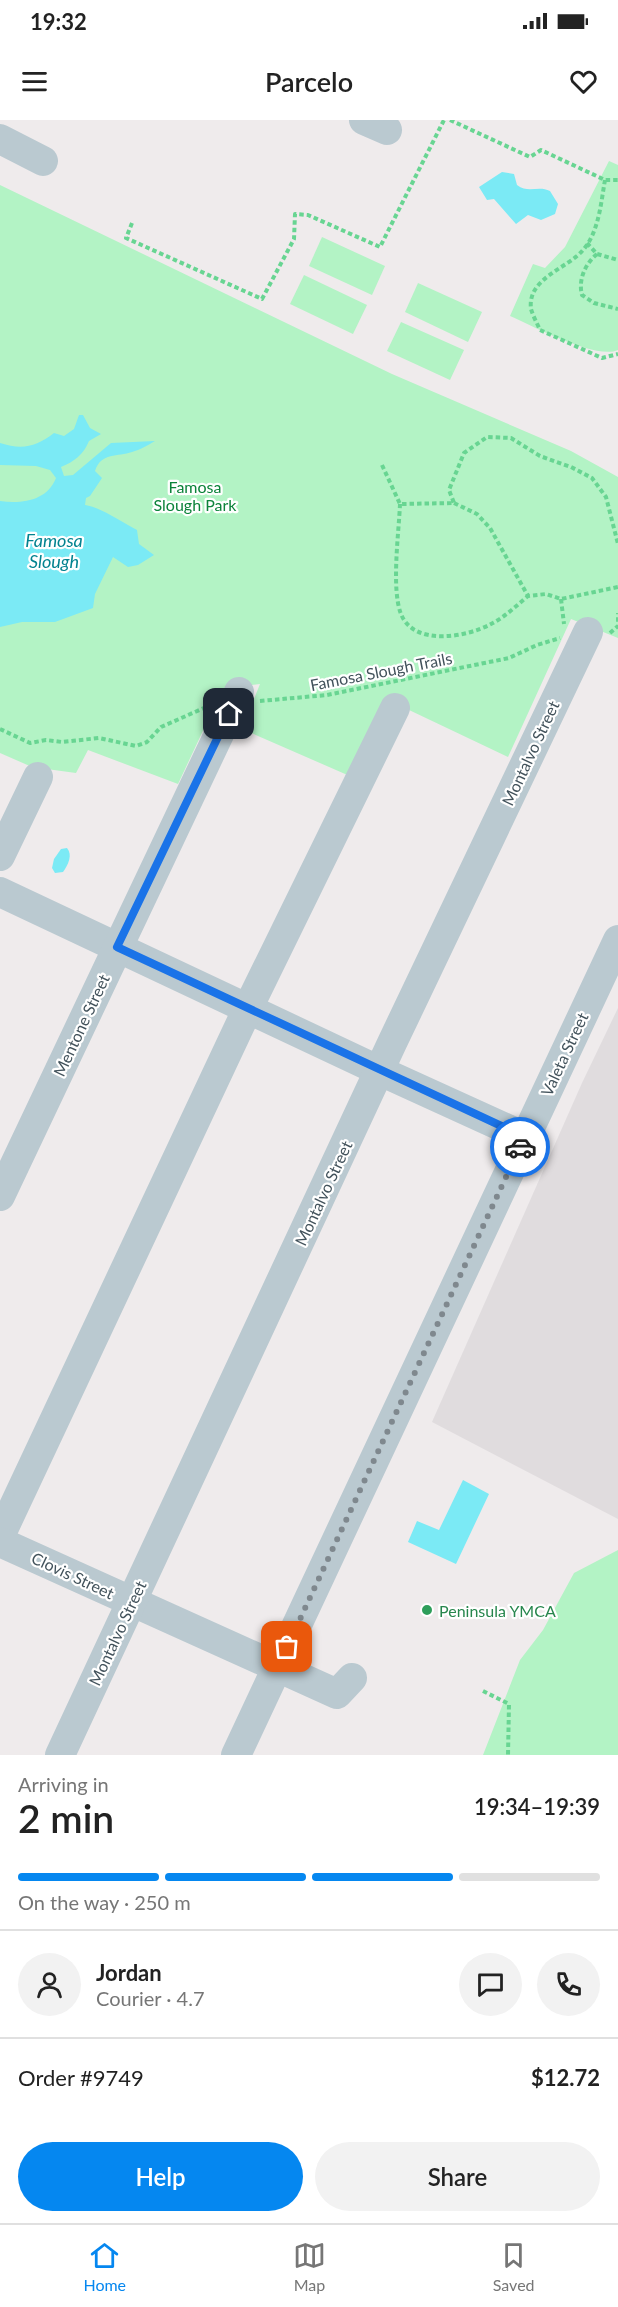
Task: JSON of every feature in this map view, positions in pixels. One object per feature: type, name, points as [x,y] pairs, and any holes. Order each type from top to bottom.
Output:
[{"type":"street","points":[[0,140],[43,161]]},
{"type":"street","name":"Montalvo Street","points":[[60,1755],[380,1071],[577,634]]},
{"type":"street","name":"Mentone Street","points":[[0,1196],[239,692]]},
{"type":"street","points":[[0,1536],[248,1008],[394,708]]},
{"type":"street","points":[[0,856],[38,777]]},
{"type":"street","points":[[0,892],[525,1137]]},
{"type":"street","name":"Valeta Street","points":[[236,1755],[618,940]]},
{"type":"street","name":"Clovis Street","points":[[0,1542],[277,1669],[337,1694],[352,1678]]},
{"type":"path","points":[[132,223],[126,238],[262,299],[294,239],[295,214],[308,215],[380,247],[444,120]]},
{"type":"path","points":[[450,120],[530,157],[541,150],[605,180],[618,180]]},
{"type":"path","points":[[605,180],[595,226],[584,249],[541,281],[531,294],[531,309],[540,330],[602,358],[618,354]]},
{"type":"path","points":[[587,243],[597,254],[618,260]]},
{"type":"path","points":[[597,254],[588,265],[579,284],[582,295],[594,303],[618,309]]},
{"type":"path","points":[[454,503],[449,490],[464,453],[487,437],[511,438],[540,456],[571,467],[592,478],[606,497],[618,544]]},
{"type":"path","name":"Famosa Slough Trails","points":[[382,465],[400,504],[397,594],[401,615],[413,628],[435,636],[468,634],[492,624],[528,596]]},
{"type":"path","points":[[400,504],[454,503],[477,514],[490,528],[528,596],[546,594],[561,599],[618,587]]},
{"type":"path","name":"Famosa Slough Trails","points":[[239,692],[263,702],[327,695],[509,658],[537,645],[577,634]]},
{"type":"path","points":[[0,729],[30,743],[46,740],[62,742],[99,738],[136,746],[147,742],[161,727],[239,692]]},
{"type":"path","points":[[483,1691],[508,1704],[508,1755]]},
{"type":"shaded area","points":[[618,1008],[618,1519],[432,1422],[582,1083]]},
{"type":"green space","points":[[609,161],[618,165],[618,350],[608,352],[564,341],[510,316],[533,264],[545,268],[565,247]]},
{"type":"green space","name":"Famosa Slough Park","points":[[0,185],[392,374],[571,451],[618,477],[618,638],[571,619],[508,757],[388,700],[352,777],[242,729],[260,684],[223,688],[178,784],[88,750],[76,773],[32,767],[0,753]]},
{"type":"green space","points":[[322,237],[385,266],[372,295],[309,266]]},
{"type":"green space","points":[[304,275],[367,305],[353,334],[290,304]]},
{"type":"green space","points":[[418,283],[482,312],[468,342],[405,312]]},
{"type":"green space","points":[[401,322],[464,350],[450,380],[387,351]]},
{"type":"green space","points":[[618,1550],[618,1755],[483,1755],[520,1660],[543,1630],[574,1573]]},
{"type":"water","points":[[502,172],[514,174],[517,185],[521,188],[550,191],[558,204],[555,214],[541,220],[528,215],[516,224],[494,199],[487,200],[479,187]]},
{"type":"water","name":"Famosa Slough","points":[[79,415],[83,415],[90,428],[101,434],[89,441],[78,457],[61,467],[64,476],[73,475],[111,443],[155,441],[135,451],[110,456],[101,461],[95,471],[102,478],[90,496],[86,498],[85,505],[104,512],[137,530],[139,544],[154,555],[138,565],[128,567],[113,557],[95,594],[93,608],[55,622],[22,622],[0,627],[0,501],[17,502],[33,499],[47,492],[56,478],[50,470],[36,466],[0,465],[0,443],[22,447],[35,444],[54,433],[64,436],[74,429]]},
{"type":"water","points":[[67,848],[70,857],[67,866],[63,872],[55,873],[52,868],[54,859],[61,849]]},
{"type":"water","points":[[463,1480],[489,1494],[456,1564],[408,1542],[417,1521],[439,1530]]},
{"type":"way so far","points":[[287,1647],[520,1147]]},
{"type":"place","name":"Peninsula YMCA","points":[[427,1610]]},
{"type":"route","points":[[229,714],[117,947],[525,1137],[520,1147]]}]
